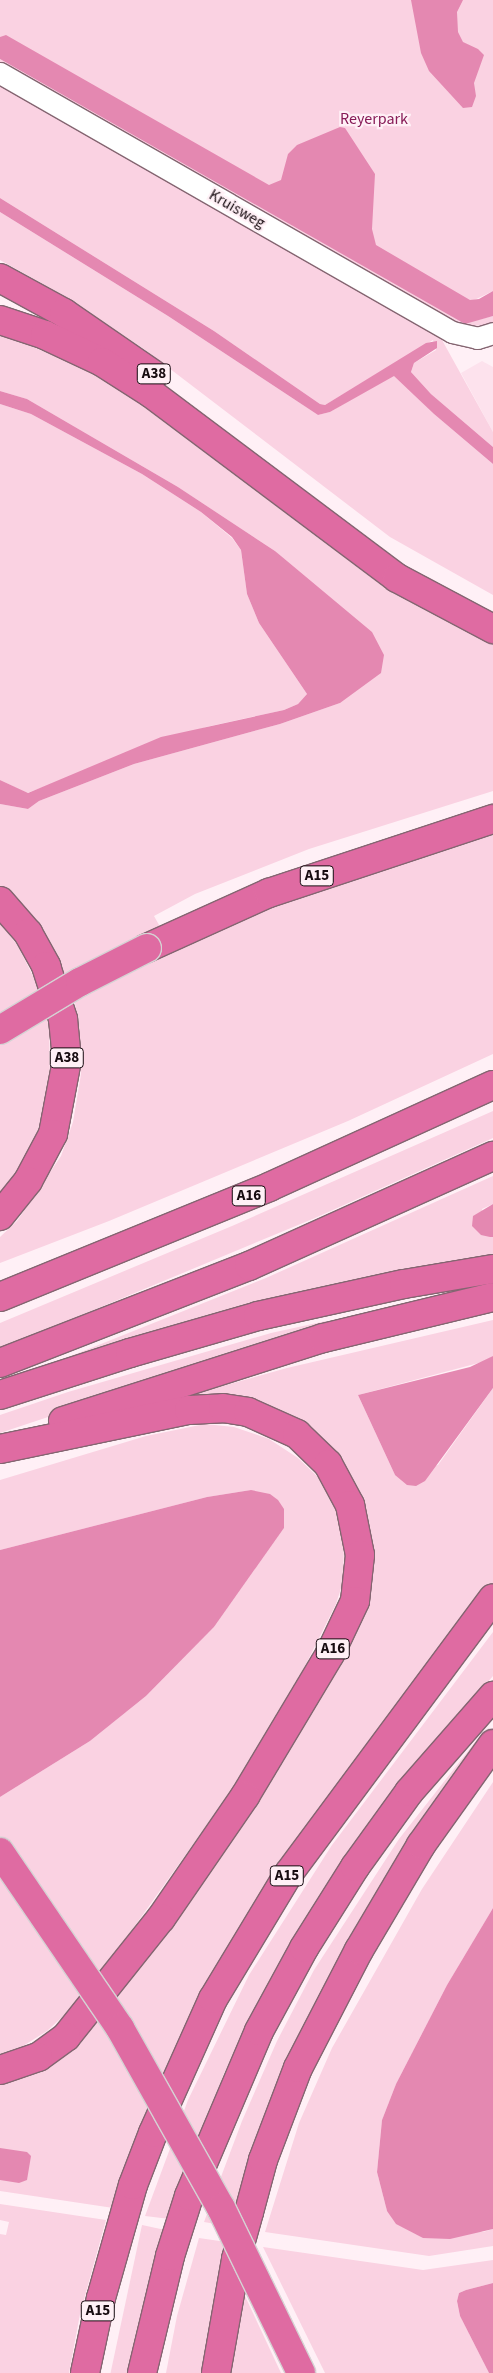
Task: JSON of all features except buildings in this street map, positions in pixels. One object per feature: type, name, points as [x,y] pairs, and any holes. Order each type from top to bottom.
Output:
[{"type":"highway","name":"A38","points":[[0,278],[64,313],[161,379],[288,498]]},
{"type":"highway","points":[[0,320],[45,335],[102,362],[152,394],[397,578],[493,629]]},
{"type":"highway","name":"A15","points":[[0,1030],[80,982],[147,948],[269,893],[493,820]]},
{"type":"highway","name":"A38","points":[[0,901],[28,933],[46,966],[63,1019],[67,1060],[53,1134],[28,1181],[0,1216]]},
{"type":"highway","name":"A16","points":[[0,1297],[269,1187],[493,1085]]},
{"type":"highway","points":[[0,1363],[249,1266],[493,1156]]},
{"type":"highway","points":[[0,1395],[130,1352],[258,1316],[404,1284],[493,1269]]},
{"type":"highway","points":[[0,1442],[251,1359],[404,1316],[493,1297]]},
{"type":"highway","name":"A16","points":[[0,1449],[189,1410],[223,1408],[248,1412],[297,1434],[328,1464],[350,1505],[360,1555],[355,1601],[330,1654],[245,1796],[161,1918],[66,2037],[38,2057],[0,2070]]},
{"type":"highway","name":"A15","points":[[85,2373],[113,2250],[133,2186],[182,2065],[213,1999],[248,1938],[340,1800],[493,1598]]},
{"type":"highway","points":[[142,2373],[170,2256],[189,2196],[259,2031],[304,1948],[355,1867],[409,1792],[493,1696]]},
{"type":"highway","points":[[216,2373],[236,2259],[284,2099],[359,1950],[421,1845],[493,1744]]},
{"type":"highway","points":[[0,1852],[125,2036],[221,2208],[301,2373]]},
{"type":"street","name":"Kruisweg","points":[[0,73],[452,332],[485,336]]},
{"type":"shaded area","points":[[411,0],[463,0],[457,12],[458,32],[463,42],[478,49],[484,55],[474,83],[476,96],[472,107],[463,108],[429,71],[421,53]]},
{"type":"shaded area","points":[[6,35],[269,185],[281,180],[288,154],[297,145],[340,127],[345,128],[375,174],[372,229],[376,245],[470,300],[479,299],[493,291],[493,316],[465,324],[0,59],[0,37]]},
{"type":"shaded area","points":[[0,198],[214,331],[320,404],[325,405],[426,343],[437,341],[437,348],[414,363],[411,372],[431,394],[493,447],[493,464],[434,414],[394,376],[330,412],[318,415],[168,316],[0,212]]},
{"type":"shaded area","points":[[482,361],[493,367],[493,432],[461,373]]},
{"type":"shaded area","points":[[0,391],[27,399],[178,487],[275,551],[372,632],[384,655],[381,673],[340,703],[280,724],[134,764],[39,801],[28,809],[0,804],[0,780],[28,793],[161,737],[284,710],[298,704],[307,694],[259,623],[247,594],[241,550],[232,537],[201,512],[142,474],[31,414],[0,404]]},
{"type":"shaded area","points":[[493,1204],[493,1237],[481,1235],[472,1226],[473,1216]]},
{"type":"shaded area","points":[[493,1356],[493,1388],[425,1481],[416,1486],[407,1485],[395,1475],[358,1395],[470,1367]]},
{"type":"shaded area","points":[[251,1490],[270,1494],[278,1500],[284,1509],[284,1528],[214,1627],[146,1696],[90,1741],[0,1797],[0,1550],[207,1497]]},
{"type":"shaded area","points":[[493,1908],[493,2229],[450,2239],[423,2238],[396,2224],[387,2211],[377,2172],[382,2120],[396,2084],[447,1985]]},
{"type":"shaded area","points":[[0,2148],[27,2152],[31,2156],[27,2180],[19,2183],[0,2180]]},
{"type":"shaded area","points":[[493,2283],[493,2373],[489,2373],[460,2316],[457,2301],[459,2293]]},
{"type":"green space","name":"Reyerpark","points":[[0,0],[493,0],[493,291],[468,303],[0,54]]},
{"type":"green space","points":[[0,59],[465,323],[493,316],[493,324],[463,327],[0,66]]},
{"type":"green space","points":[[0,82],[273,243],[409,317],[442,340],[493,432],[493,447],[431,394],[411,372],[414,363],[436,350],[433,340],[325,405],[320,404],[214,331],[0,198]]},
{"type":"green space","points":[[0,212],[168,316],[318,415],[330,412],[390,376],[396,376],[434,414],[493,464],[493,595],[390,537],[144,349],[61,294],[0,260]]},
{"type":"green space","points":[[0,333],[71,363],[108,382],[493,640],[493,791],[309,849],[195,894],[154,916],[172,948],[362,870],[493,835],[493,1054],[348,1121],[109,1221],[0,1263],[0,1237],[17,1221],[61,1156],[73,1122],[81,1074],[75,1002],[62,970],[57,972],[0,890],[0,804],[28,809],[39,801],[134,764],[280,724],[340,703],[307,581],[275,551],[178,487],[27,399],[0,391]]},
{"type":"green space","points":[[0,404],[31,414],[142,474],[201,512],[232,538],[241,550],[247,594],[259,623],[307,694],[298,704],[284,710],[206,727],[27,793],[0,780]]},
{"type":"green space","points":[[0,923],[18,946],[39,988],[49,1024],[50,1080],[37,1134],[22,1165],[0,1195]]},
{"type":"green space","points":[[493,1111],[493,1138],[315,1218],[0,1349],[0,1323],[232,1226]]},
{"type":"green space","points":[[493,1176],[493,1204],[482,1209],[490,1237],[493,1237],[493,1256],[341,1287],[144,1334],[51,1364],[266,1278]]},
{"type":"green space","points":[[493,1320],[493,1356],[486,1361],[358,1395],[395,1475],[438,1465],[493,1388],[493,1590],[289,1863],[120,2209],[0,2191],[0,2082],[58,2056],[370,1592],[374,1557],[361,1500],[245,1398],[221,1394],[190,1395],[287,1368]]},
{"type":"green space","points":[[326,1321],[327,1324],[0,1433],[0,1415],[68,1392],[271,1333]]},
{"type":"green space","points":[[205,1424],[234,1427],[269,1439],[298,1458],[321,1480],[337,1510],[344,1545],[343,1582],[336,1604],[304,1668],[229,1794],[84,1997],[47,2031],[23,2046],[0,2054],[0,1797],[90,1741],[146,1696],[214,1627],[284,1528],[251,1490],[207,1497],[0,1550],[0,1480],[146,1436]]},
{"type":"green space","points":[[493,1632],[493,1676],[403,1778],[342,1862],[278,1966],[224,2073],[170,2219],[145,2216],[188,2100],[249,1975],[332,1845]]},
{"type":"green space","points":[[483,1732],[346,1944],[309,2019],[232,2227],[204,2222],[242,2121],[277,2041],[314,1970],[399,1839]]},
{"type":"green space","points":[[493,1782],[493,1908],[447,1985],[396,2084],[382,2120],[377,2172],[387,2211],[483,2232],[493,2229],[493,2246],[429,2256],[265,2232],[299,2123],[332,2048],[422,1889]]},
{"type":"green space","points":[[0,2204],[106,2220],[80,2314],[69,2373],[0,2373],[0,2234],[6,2235],[9,2222],[0,2220]]},
{"type":"green space","points":[[142,2225],[166,2230],[136,2373],[111,2373]]},
{"type":"green space","points":[[199,2238],[233,2243],[210,2373],[166,2373],[177,2316]]},
{"type":"green space","points":[[263,2247],[423,2270],[493,2260],[493,2283],[459,2293],[457,2301],[460,2316],[489,2373],[325,2373]]},
{"type":"green space","points":[[245,2296],[281,2373],[231,2373]]}]
